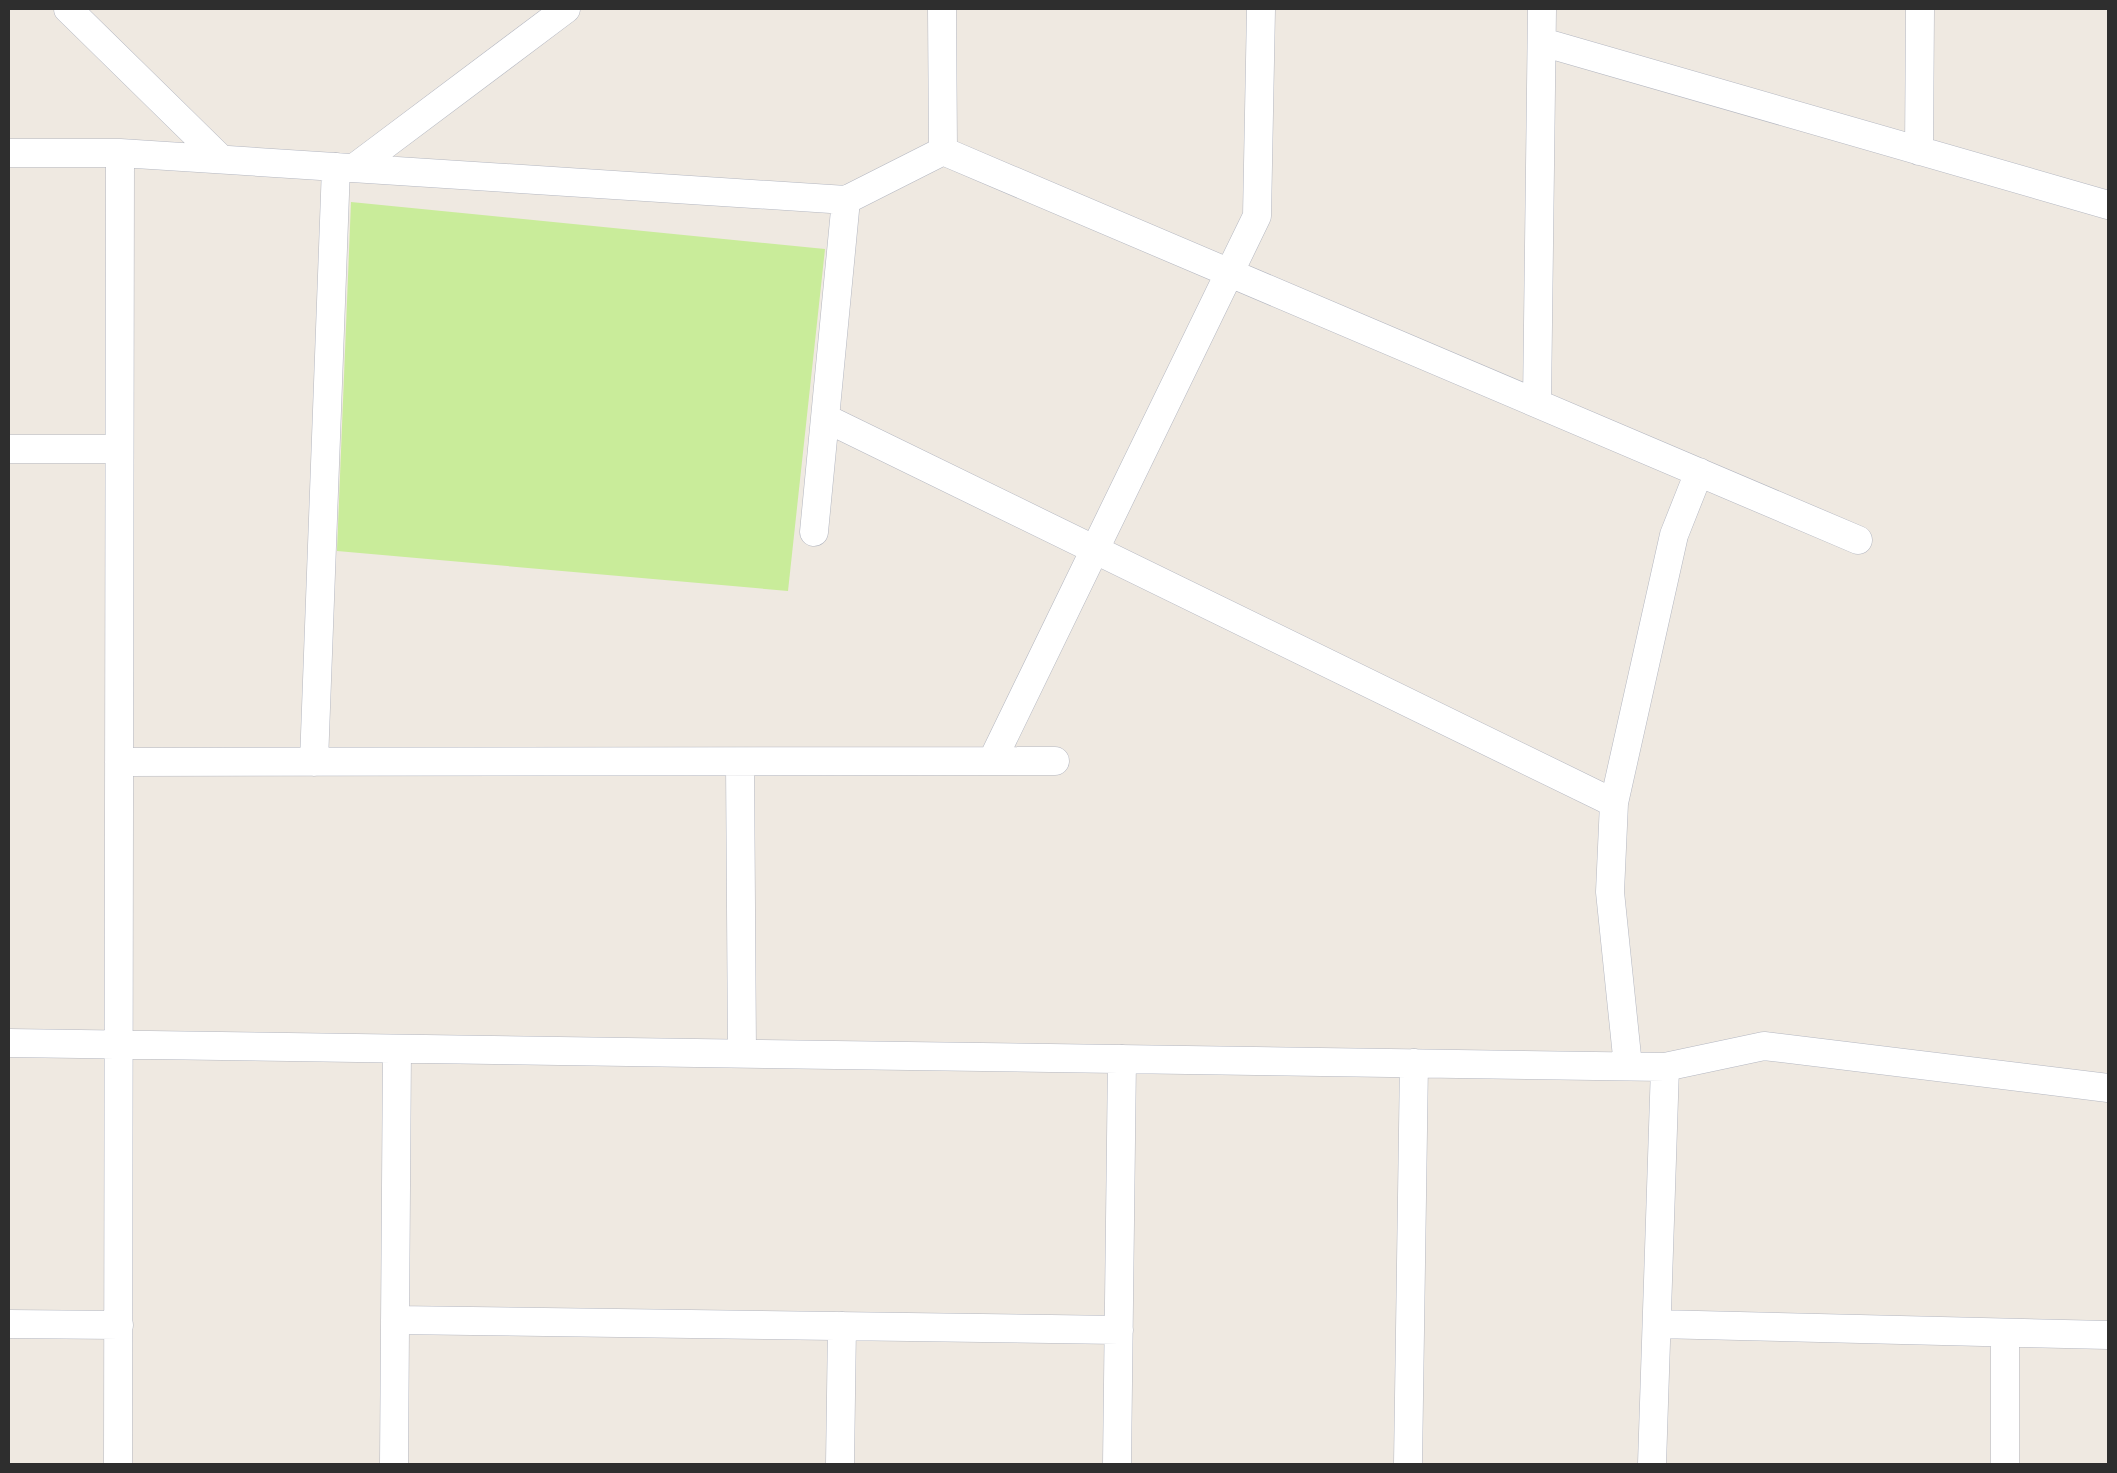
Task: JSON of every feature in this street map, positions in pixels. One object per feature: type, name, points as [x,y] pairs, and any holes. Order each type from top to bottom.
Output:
[{"type":"street","points":[[345,167],[566,9]]},
{"type":"street","points":[[942,9],[943,151]]},
{"type":"street","points":[[992,761],[1258,216],[1261,9]]},
{"type":"street","points":[[1538,403],[1542,9]]},
{"type":"street","points":[[1918,151],[1920,9]]},
{"type":"street","points":[[81,12],[221,159]]},
{"type":"street","points":[[1542,42],[2108,205]]},
{"type":"street","points":[[9,153],[120,153],[846,200],[943,151],[1858,540]]},
{"type":"street","points":[[118,1464],[120,153]]},
{"type":"street","points":[[314,762],[345,167]]},
{"type":"street","points":[[814,532],[846,200]]},
{"type":"street","points":[[825,418],[1614,802]]},
{"type":"street","points":[[9,449],[119,449]]},
{"type":"street","points":[[1628,1066],[1610,892],[1614,802],[1674,535],[1699,472]]},
{"type":"street","points":[[119,762],[1056,761]]},
{"type":"street","points":[[740,762],[742,1053]]},
{"type":"street","points":[[9,1043],[1665,1067],[1764,1046],[2108,1088]]},
{"type":"street","points":[[394,1464],[397,1049]]},
{"type":"street","points":[[1117,1464],[1122,1059]]},
{"type":"street","points":[[1408,1464],[1414,1063]]},
{"type":"street","points":[[1652,1464],[1665,1067]]},
{"type":"street","points":[[395,1320],[1119,1330]]},
{"type":"street","points":[[9,1324],[119,1325]]},
{"type":"street","points":[[1657,1324],[2005,1334],[2108,1335]]},
{"type":"street","points":[[840,1464],[842,1326]]},
{"type":"street","points":[[2005,1334],[2005,1464]]},
{"type":"green space","points":[[351,202],[825,249],[788,591],[337,551]]}]
